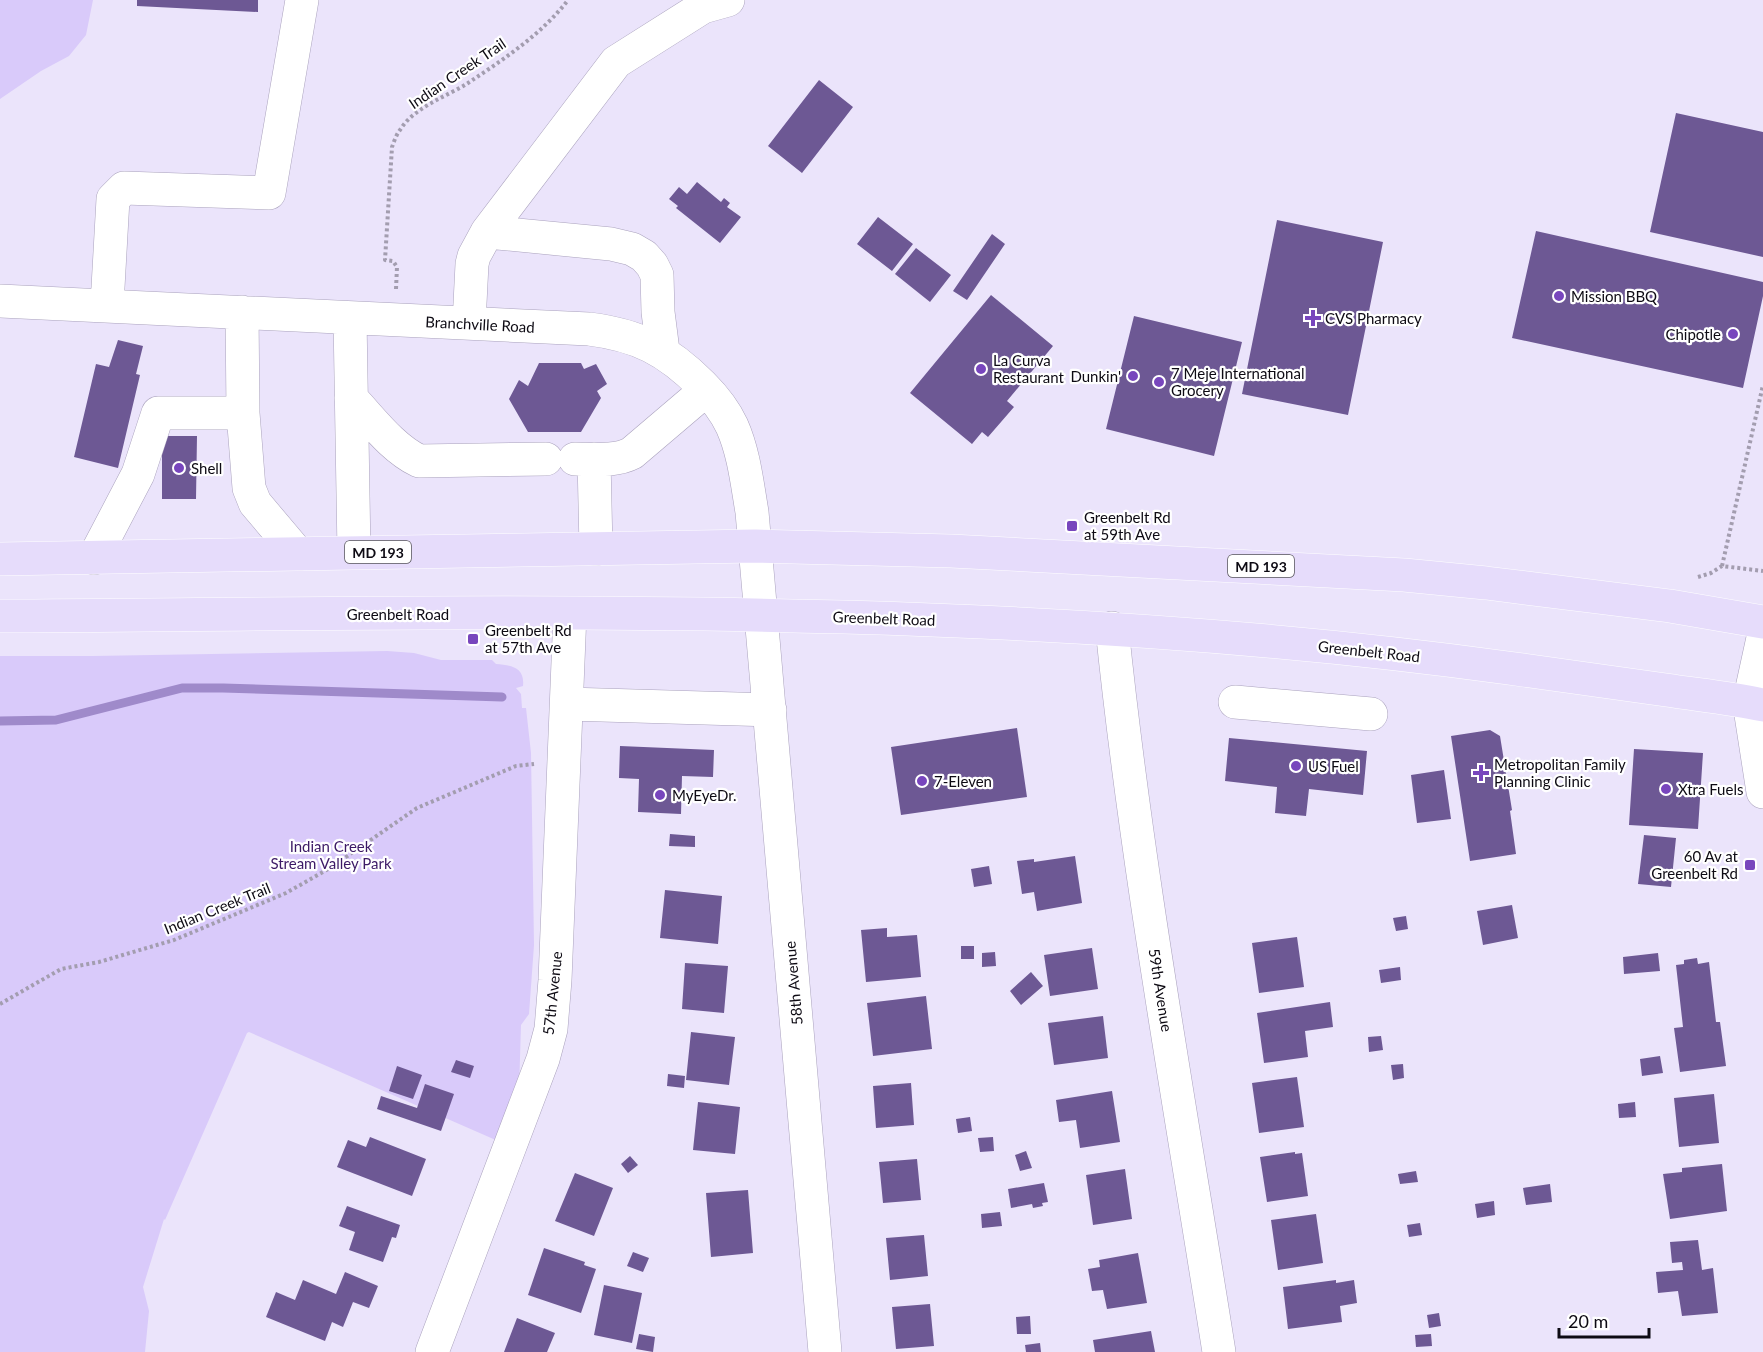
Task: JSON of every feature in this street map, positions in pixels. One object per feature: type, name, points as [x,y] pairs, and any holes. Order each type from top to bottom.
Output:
[{"type":"main road","name":"MD 193","points":[[0,559],[755,546],[951,551],[1404,575],[1670,606],[1763,622]]},
{"type":"main road","name":"Greenbelt Road","points":[[0,616],[570,613],[994,621],[1112,628],[1374,651],[1756,704]]},
{"type":"street","points":[[107,305],[113,199],[124,188],[269,193],[302,0]]},
{"type":"street","points":[[469,323],[472,264],[487,232],[616,62],[703,8],[728,0]]},
{"type":"street","points":[[487,232],[611,244],[632,249],[644,256],[657,275],[658,312],[663,351]]},
{"type":"street","name":"Branchville Road","points":[[0,301],[589,329],[614,332],[636,339],[663,351],[683,366],[726,416],[738,442],[747,479],[762,615]]},
{"type":"street","points":[[242,312],[243,413],[249,488],[255,503],[298,554]]},
{"type":"street","points":[[350,318],[354,553]]},
{"type":"street","points":[[351,398],[393,443],[408,455],[419,460],[624,458],[706,390]]},
{"type":"street","points":[[94,558],[138,474],[158,413],[243,413]]},
{"type":"street","points":[[572,459],[596,549]]},
{"type":"street","name":"57th Avenue","points":[[432,1352],[543,1059],[551,1029],[565,765],[570,613]]},
{"type":"street","name":"58th Avenue","points":[[762,615],[825,1352]]},
{"type":"street","name":"59th Avenue","points":[[1112,628],[1124,738],[1155,949],[1219,1352]]},
{"type":"street","points":[[1763,639],[1756,704],[1763,792]]},
{"type":"street","points":[[1235,702],[1371,714]]},
{"type":"street","points":[[567,704],[770,710]]},
{"type":"path","name":"Indian Creek Trail","points":[[394,320],[397,267],[393,261],[385,260],[392,147],[400,130],[413,115],[468,83],[530,39],[557,14],[568,0]]},
{"type":"path","points":[[1722,566],[1763,385]]},
{"type":"path","name":"Indian Creek Trail","points":[[0,1004],[61,969],[99,962],[174,940],[286,893],[330,868],[417,808],[516,766],[565,765]]},
{"type":"green space","points":[[0,0],[93,0],[86,35],[69,56],[41,71],[0,99]]},
{"type":"green space","name":"Indian Creek Stream Valley Park","points":[[387,651],[414,653],[441,660],[492,660],[496,664],[516,668],[522,675],[523,686],[516,688],[521,694],[522,708],[526,708],[531,753],[534,945],[529,1014],[521,1025],[519,1091],[498,1141],[249,1032],[164,1219],[143,1287],[149,1311],[145,1352],[0,1352],[0,656]]},
{"type":"building","points":[[137,0],[258,0],[258,12],[137,6]]},
{"type":"building","points":[[819,80],[853,107],[802,173],[768,146]]},
{"type":"building","points":[[1676,113],[1763,132],[1763,257],[1650,232]]},
{"type":"building","points":[[697,182],[721,202],[724,198],[730,203],[727,207],[741,217],[720,243],[676,208],[678,206],[669,199],[679,187],[687,194]]},
{"type":"building","points":[[878,217],[913,244],[892,271],[857,244]]},
{"type":"building","name":"CVS Pharmacy","points":[[1277,220],[1383,242],[1348,415],[1242,394]]},
{"type":"building","points":[[1536,231],[1763,282],[1763,296],[1743,388],[1512,338]]},
{"type":"building","points":[[992,234],[1005,244],[967,300],[953,291]]},
{"type":"building","points":[[916,248],[951,275],[930,302],[895,274]]},
{"type":"building","name":"La Curva Restaurant","points":[[991,295],[1053,346],[1007,401],[1014,407],[988,437],[982,432],[972,444],[910,393]]},
{"type":"building","points":[[1134,316],[1242,342],[1214,456],[1106,429]]},
{"type":"building","points":[[118,340],[143,346],[136,374],[140,375],[118,468],[74,457],[96,364],[109,367]]},
{"type":"building","points":[[539,363],[581,363],[584,369],[596,364],[607,384],[597,391],[601,398],[581,432],[528,432],[509,399],[519,380],[528,386]]},
{"type":"building","name":"Shell","points":[[162,436],[197,436],[196,499],[162,499]]},
{"type":"building","points":[[1017,728],[1027,797],[901,815],[891,747]]},
{"type":"building","name":"Metropolitan Family Planning Clinic","points":[[1490,730],[1500,736],[1512,810],[1510,811],[1516,854],[1470,861],[1451,736]]},
{"type":"building","name":"US Fuel","points":[[1229,738],[1367,751],[1363,795],[1309,789],[1306,816],[1275,813],[1277,787],[1225,781]]},
{"type":"building","name":"MyEyeDr.","points":[[620,746],[714,750],[713,777],[682,776],[681,814],[638,812],[639,779],[619,778]]},
{"type":"building","name":"Xtra Fuels","points":[[1634,749],[1703,753],[1698,829],[1629,825]]},
{"type":"building","points":[[1444,770],[1451,819],[1417,823],[1411,775]]},
{"type":"building","points":[[670,834],[695,836],[695,847],[669,846]]},
{"type":"building","points":[[1644,835],[1676,838],[1671,887],[1638,884]]},
{"type":"building","points":[[1075,856],[1082,903],[1037,911],[1034,892],[1022,894],[1017,861],[1034,859],[1034,862]]},
{"type":"building","points":[[989,866],[992,884],[974,887],[971,869]]},
{"type":"building","points":[[665,890],[722,896],[718,944],[660,938]]},
{"type":"building","points":[[1512,905],[1518,938],[1483,945],[1477,911]]},
{"type":"building","points":[[1406,916],[1408,929],[1396,931],[1393,918]]},
{"type":"building","points":[[887,928],[887,937],[917,935],[921,977],[866,982],[861,930]]},
{"type":"building","points":[[1297,937],[1304,987],[1259,993],[1252,943]]},
{"type":"building","points":[[961,946],[974,946],[974,959],[961,959]]},
{"type":"building","points":[[1092,948],[1098,989],[1050,996],[1044,955]]},
{"type":"building","points":[[995,952],[996,966],[982,967],[982,953]]},
{"type":"building","points":[[1658,953],[1660,971],[1624,974],[1623,957]]},
{"type":"building","points":[[1697,958],[1698,964],[1709,962],[1716,1022],[1720,1022],[1726,1066],[1680,1072],[1674,1028],[1683,1027],[1676,965],[1684,964],[1684,960]]},
{"type":"building","points":[[685,963],[728,966],[724,1013],[682,1009]]},
{"type":"building","points":[[1400,967],[1401,980],[1381,983],[1379,970]]},
{"type":"building","points":[[1031,972],[1043,986],[1021,1005],[1010,991]]},
{"type":"building","points":[[926,996],[932,1049],[873,1056],[867,1003]]},
{"type":"building","points":[[1330,1002],[1333,1027],[1305,1031],[1308,1057],[1264,1063],[1257,1013]]},
{"type":"building","points":[[1103,1016],[1108,1058],[1054,1065],[1048,1023]]},
{"type":"building","points":[[691,1032],[735,1037],[729,1085],[686,1080]]},
{"type":"building","points":[[1381,1036],[1383,1050],[1369,1052],[1368,1037]]},
{"type":"building","points":[[1660,1056],[1663,1073],[1642,1076],[1640,1059]]},
{"type":"building","points":[[456,1060],[474,1066],[470,1078],[451,1072]]},
{"type":"building","points":[[1403,1064],[1404,1078],[1393,1080],[1391,1065]]},
{"type":"building","points":[[397,1066],[422,1075],[413,1099],[389,1091]]},
{"type":"building","points":[[668,1074],[685,1076],[684,1088],[667,1086]]},
{"type":"building","points":[[1297,1077],[1304,1127],[1259,1133],[1252,1083]]},
{"type":"building","points":[[911,1083],[914,1125],[876,1128],[873,1086]]},
{"type":"building","points":[[425,1084],[454,1094],[441,1131],[377,1109],[381,1096],[417,1108]]},
{"type":"building","points":[[1112,1091],[1120,1142],[1080,1148],[1076,1120],[1059,1122],[1056,1100]]},
{"type":"building","points":[[1714,1094],[1719,1143],[1679,1147],[1674,1098]]},
{"type":"building","points":[[698,1102],[740,1107],[735,1154],[693,1150]]},
{"type":"building","points":[[1635,1102],[1636,1117],[1619,1118],[1618,1104]]},
{"type":"building","points":[[970,1117],[972,1131],[958,1133],[956,1119]]},
{"type":"building","points":[[370,1137],[426,1159],[412,1196],[337,1167],[348,1140],[366,1147]]},
{"type":"building","points":[[993,1137],[994,1151],[980,1152],[978,1138]]},
{"type":"building","points":[[1026,1151],[1032,1168],[1020,1171],[1015,1155]]},
{"type":"building","points":[[1295,1152],[1295,1154],[1302,1153],[1308,1196],[1267,1202],[1260,1157]]},
{"type":"building","points":[[630,1156],[638,1165],[628,1173],[621,1164]]},
{"type":"building","points":[[917,1159],[921,1200],[883,1203],[879,1162]]},
{"type":"building","points":[[1722,1164],[1727,1211],[1670,1219],[1663,1174],[1682,1172],[1682,1168]]},
{"type":"building","points":[[1125,1169],[1132,1219],[1093,1225],[1086,1175]]},
{"type":"building","points":[[1416,1171],[1418,1182],[1400,1184],[1398,1174]]},
{"type":"building","points":[[575,1173],[613,1188],[594,1236],[555,1221]]},
{"type":"building","points":[[1044,1183],[1048,1202],[1042,1203],[1043,1206],[1033,1208],[1032,1204],[1011,1208],[1008,1189]]},
{"type":"building","points":[[1550,1184],[1552,1202],[1526,1205],[1523,1188]]},
{"type":"building","points":[[748,1190],[753,1253],[711,1257],[706,1193]]},
{"type":"building","points":[[1494,1201],[1495,1215],[1477,1218],[1475,1204]]},
{"type":"building","points":[[347,1206],[400,1225],[396,1238],[392,1237],[383,1262],[349,1250],[355,1232],[339,1226]]},
{"type":"building","points":[[1000,1212],[1002,1226],[982,1228],[981,1214]]},
{"type":"building","points":[[1316,1214],[1323,1263],[1278,1270],[1271,1220]]},
{"type":"building","points":[[1420,1223],[1422,1235],[1409,1237],[1407,1225]]},
{"type":"building","points":[[924,1235],[928,1276],[890,1280],[886,1238]]},
{"type":"building","points":[[1698,1240],[1702,1270],[1713,1268],[1718,1313],[1682,1316],[1678,1291],[1658,1293],[1656,1272],[1683,1270],[1682,1262],[1672,1263],[1670,1242]]},
{"type":"building","points":[[544,1248],[585,1262],[584,1265],[596,1269],[581,1313],[528,1295]]},
{"type":"building","points":[[633,1252],[649,1258],[643,1272],[627,1266]]},
{"type":"building","points":[[1138,1253],[1147,1303],[1107,1309],[1103,1290],[1092,1291],[1088,1269],[1100,1267],[1099,1260]]},
{"type":"building","points":[[345,1272],[378,1286],[369,1308],[353,1302],[343,1327],[332,1322],[325,1341],[266,1317],[276,1292],[295,1300],[303,1280],[336,1294]]},
{"type":"building","points":[[1336,1280],[1336,1283],[1354,1280],[1357,1303],[1340,1306],[1342,1322],[1288,1329],[1283,1287]]},
{"type":"building","points":[[604,1285],[642,1293],[632,1343],[594,1335]]},
{"type":"building","points":[[930,1304],[934,1346],[896,1349],[892,1307]]},
{"type":"building","points":[[1439,1313],[1441,1326],[1429,1328],[1427,1315]]},
{"type":"building","points":[[1030,1316],[1031,1334],[1017,1334],[1016,1317]]},
{"type":"building","points":[[517,1318],[555,1333],[547,1352],[504,1352]]},
{"type":"building","points":[[1151,1331],[1155,1352],[1095,1352],[1093,1340]]},
{"type":"building","points":[[639,1334],[655,1337],[653,1352],[636,1349]]},
{"type":"building","points":[[1431,1334],[1432,1346],[1416,1347],[1415,1335]]},
{"type":"building","points":[[1040,1343],[1041,1352],[1026,1352],[1025,1345]]},
{"type":"waterway","points":[[0,721],[56,720],[182,688],[502,697]]},
{"type":"place","name":"Mission BBQ","points":[[1559,296]]},
{"type":"place","name":"CVS Pharmacy","points":[[1313,318]]},
{"type":"place","name":"Chipotle","points":[[1733,334]]},
{"type":"place","name":"La Curva Restaurant","points":[[981,369]]},
{"type":"place","name":"Dunkin'","points":[[1133,376]]},
{"type":"place","name":"7 Meje International Grocery","points":[[1159,382]]},
{"type":"place","name":"Shell","points":[[179,468]]},
{"type":"place","name":"Greenbelt Rd at 59th Ave","points":[[1072,526]]},
{"type":"place","name":"Greenbelt Rd at 57th Ave","points":[[473,639]]},
{"type":"place","name":"US Fuel","points":[[1296,766]]},
{"type":"place","name":"Metropolitan Family Planning Clinic","points":[[1481,773]]},
{"type":"place","name":"7-Eleven","points":[[922,781]]},
{"type":"place","name":"Xtra Fuels","points":[[1666,789]]},
{"type":"place","name":"MyEyeDr.","points":[[660,795]]},
{"type":"place","name":"60 Av at Greenbelt Rd","points":[[1750,865]]}]
